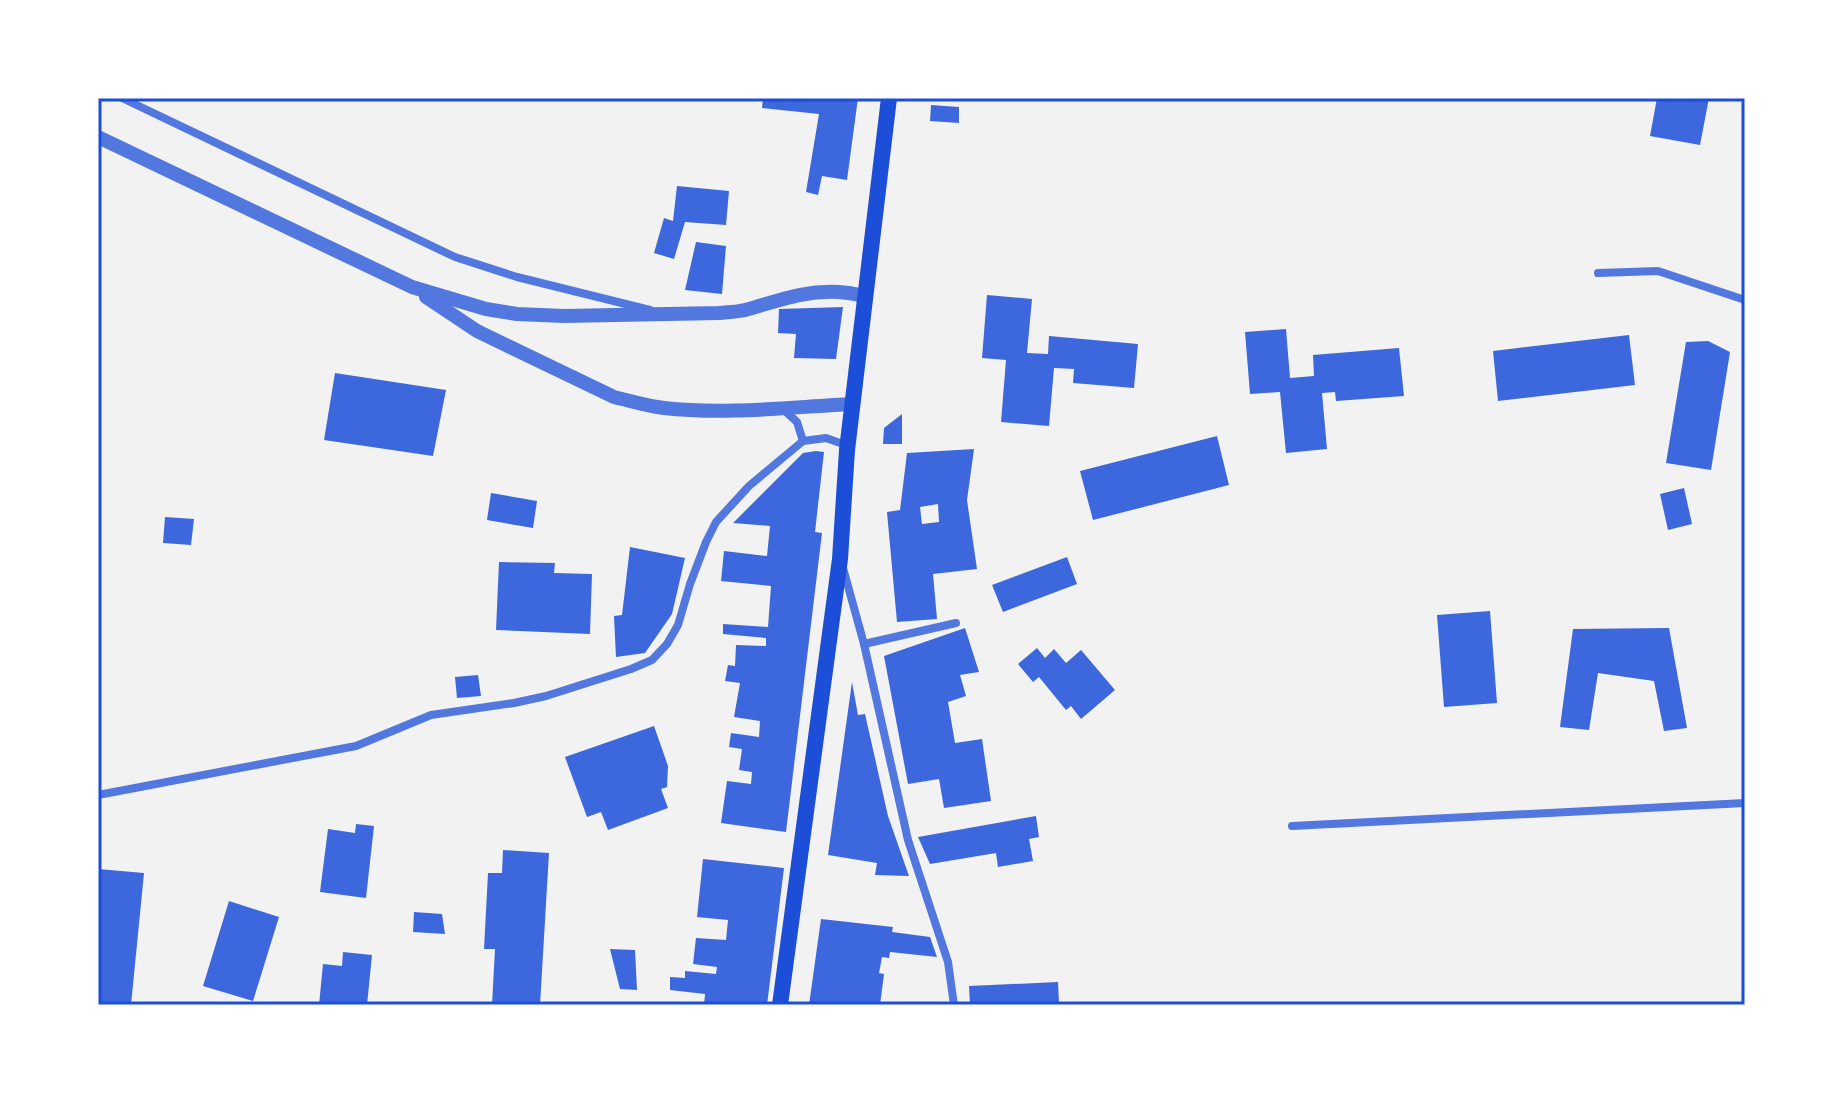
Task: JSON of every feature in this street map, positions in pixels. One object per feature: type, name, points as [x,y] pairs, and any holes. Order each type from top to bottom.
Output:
[{"type":"main road","points":[[780,1005],[840,559],[847,450],[889,98]]},
{"type":"street","points":[[122,98],[455,257],[517,277],[670,315]]},
{"type":"street","points":[[98,137],[412,287],[477,331],[614,397],[661,408],[703,410],[853,404]]},
{"type":"street","points":[[1598,273],[1658,271],[1745,300]]},
{"type":"street","points":[[412,287],[486,309],[564,316],[719,313],[743,310],[807,292],[858,294],[864,297]]},
{"type":"street","points":[[783,409],[797,422],[803,441]]},
{"type":"street","points":[[98,795],[356,746],[431,715],[546,696],[652,660],[667,644],[678,625],[716,522],[749,486],[803,441],[826,438],[843,444],[847,450]]},
{"type":"street","points":[[840,559],[864,644],[908,840],[948,962],[954,1005]]},
{"type":"street","points":[[864,644],[956,623]]},
{"type":"street","points":[[1292,826],[1745,803]]},
{"type":"building","points":[[763,98],[858,98],[847,180],[822,176],[818,195],[806,192],[819,114],[762,108]]},
{"type":"building","points":[[1657,98],[1709,98],[1700,145],[1650,136]]},
{"type":"building","points":[[931,105],[959,107],[959,123],[930,121]]},
{"type":"building","points":[[677,186],[729,191],[726,225],[685,222],[674,259],[654,253],[664,218],[673,221]]},
{"type":"building","points":[[696,242],[726,246],[722,294],[685,290]]},
{"type":"building","points":[[987,295],[1032,299],[1027,353],[1048,354],[1049,336],[1138,344],[1134,388],[1073,383],[1074,369],[1054,368],[1049,426],[1001,422],[1006,360],[982,358]]},
{"type":"building","points":[[843,307],[836,359],[794,358],[796,334],[778,333],[779,309]]},
{"type":"building","points":[[1286,329],[1290,378],[1314,376],[1313,355],[1399,348],[1404,396],[1336,401],[1335,392],[1322,393],[1327,449],[1286,453],[1280,392],[1250,394],[1245,332]]},
{"type":"building","points":[[1629,335],[1635,385],[1498,401],[1493,351]]},
{"type":"building","points":[[1708,341],[1730,352],[1711,470],[1666,463],[1686,342]]},
{"type":"building","points":[[335,373],[446,390],[433,456],[324,440]]},
{"type":"building","points":[[902,414],[902,444],[883,444],[884,428]]},
{"type":"building","points":[[1217,436],[1229,485],[1093,520],[1080,471]]},
{"type":"building","points":[[974,449],[967,500],[977,569],[933,574],[937,619],[897,622],[887,512],[900,510],[907,453]],"holes":[[[938,504],[939,522],[922,524],[920,507]]]},
{"type":"building","points":[[824,452],[815,532],[822,533],[786,832],[721,823],[727,781],[751,784],[752,772],[739,770],[742,749],[729,747],[731,733],[759,737],[760,721],[734,717],[740,683],[725,681],[728,665],[735,666],[736,645],[766,646],[766,638],[723,634],[723,624],[768,627],[771,586],[721,581],[724,551],[767,556],[770,526],[733,523],[803,453]]},
{"type":"building","points":[[1684,488],[1692,524],[1668,530],[1660,494]]},
{"type":"building","points":[[491,493],[537,501],[533,528],[487,520]]},
{"type":"building","points":[[165,517],[194,519],[191,545],[163,543]]},
{"type":"building","points":[[630,547],[685,558],[672,614],[645,653],[616,657],[614,616],[622,615]]},
{"type":"building","points":[[1067,557],[1077,584],[1003,612],[992,585]]},
{"type":"building","points":[[499,562],[555,563],[554,573],[592,574],[590,634],[496,630]]},
{"type":"building","points":[[1490,611],[1497,703],[1444,707],[1437,615]]},
{"type":"building","points":[[965,628],[979,672],[960,675],[966,696],[948,702],[955,743],[982,739],[991,801],[944,808],[939,779],[908,784],[884,656]]},
{"type":"building","points":[[1669,628],[1687,728],[1664,731],[1654,681],[1598,673],[1589,730],[1560,727],[1573,629]]},
{"type":"building","points":[[1037,648],[1045,658],[1054,649],[1066,663],[1081,650],[1115,690],[1081,719],[1071,706],[1066,710],[1039,677],[1033,682],[1018,664]]},
{"type":"building","points":[[478,675],[481,696],[457,698],[455,677]]},
{"type":"building","points":[[852,682],[858,715],[865,714],[888,816],[909,876],[875,875],[877,863],[828,855]]},
{"type":"building","points":[[654,726],[668,766],[667,787],[661,789],[668,808],[608,830],[601,812],[587,817],[565,757]]},
{"type":"building","points":[[1036,816],[1039,837],[1029,839],[1033,861],[998,867],[996,853],[930,864],[918,837]]},
{"type":"building","points":[[356,824],[374,826],[366,898],[320,892],[328,829],[355,833]]},
{"type":"building","points":[[503,850],[549,853],[540,1005],[492,1005],[495,949],[484,949],[488,873],[502,873]]},
{"type":"building","points":[[703,859],[784,868],[767,1005],[704,1005],[705,994],[670,990],[670,977],[685,978],[685,971],[716,974],[717,967],[693,964],[696,938],[726,940],[728,920],[697,917]]},
{"type":"building","points":[[98,869],[144,873],[131,1005],[98,1005]]},
{"type":"building","points":[[229,901],[279,917],[253,1001],[203,986]]},
{"type":"building","points":[[414,912],[442,914],[445,934],[413,932]]},
{"type":"building","points":[[821,919],[893,927],[892,932],[930,937],[937,957],[890,952],[889,958],[882,957],[879,973],[884,974],[880,1005],[809,1005]]},
{"type":"building","points":[[610,949],[635,950],[637,990],[620,989]]},
{"type":"building","points":[[343,952],[372,955],[367,1005],[319,1005],[323,964],[342,966]]},
{"type":"building","points":[[1058,982],[1059,1004],[970,1005],[969,986]]}]
